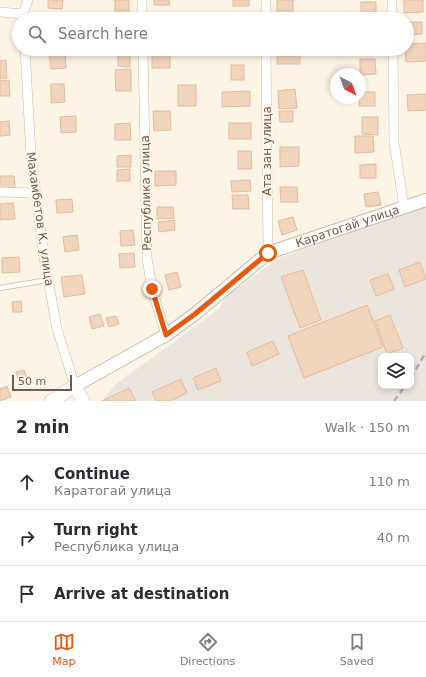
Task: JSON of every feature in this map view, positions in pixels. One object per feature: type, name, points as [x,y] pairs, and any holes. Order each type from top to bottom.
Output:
[{"type":"main road","name":"Каратогай улица","points":[[51,401],[75,386]]},
{"type":"main road","points":[[75,386],[82,401]]},
{"type":"street","points":[[22,0],[23,12]]},
{"type":"street","points":[[24,12],[28,0]]},
{"type":"street","points":[[142,0],[142,12]]},
{"type":"street","points":[[266,0],[266,12]]},
{"type":"street","points":[[392,0],[392,12]]},
{"type":"street","points":[[0,12],[12,15]]},
{"type":"street","name":"Махамбетов К. улица","points":[[25,56],[31,155],[48,280],[57,329],[75,386]]},
{"type":"street","name":"Республика улица","points":[[143,56],[147,258],[152,289],[166,335]]},
{"type":"street","name":"Ата зан улица","points":[[266,56],[268,253]]},
{"type":"street","points":[[393,56],[394,142],[404,207]]},
{"type":"street","points":[[0,192],[36,193]]},
{"type":"street","name":"Каратогай улица","points":[[75,386],[166,335],[195,314],[268,253],[426,200]]},
{"type":"lane","points":[[0,288],[48,280]]},
{"type":"shaded area","points":[[426,206],[426,401],[102,401],[115,385],[219,309],[228,295],[279,258]]},
{"type":"building","points":[[48,0],[63,0],[62,9],[48,8]]},
{"type":"building","points":[[115,0],[129,0],[129,11],[115,11]]},
{"type":"building","points":[[154,0],[169,0],[170,5],[154,5]]},
{"type":"building","points":[[233,0],[249,0],[249,6],[233,6]]},
{"type":"building","points":[[277,0],[293,0],[293,11],[277,11]]},
{"type":"building","points":[[404,0],[423,0],[423,12],[404,12]]},
{"type":"building","points":[[361,2],[376,2],[376,12],[361,12]]},
{"type":"building","points":[[414,22],[422,22],[422,34],[414,35]]},
{"type":"building","points":[[426,43],[426,61],[406,62],[406,56],[414,56],[414,44]]},
{"type":"building","points":[[50,56],[65,56],[66,68],[51,69]]},
{"type":"building","points":[[118,56],[130,56],[130,67],[118,66]]},
{"type":"building","points":[[152,56],[170,56],[170,68],[152,68]]},
{"type":"building","points":[[277,56],[300,56],[300,64],[277,64]]},
{"type":"building","points":[[360,59],[375,59],[376,74],[366,75],[366,68],[360,68]]},
{"type":"building","points":[[6,60],[7,78],[0,79],[0,61]]},
{"type":"building","points":[[231,65],[244,65],[244,80],[231,80]]},
{"type":"building","points":[[131,69],[131,91],[116,91],[115,70]]},
{"type":"building","points":[[9,80],[10,96],[0,96],[0,81]]},
{"type":"building","points":[[51,84],[64,84],[65,102],[51,103]]},
{"type":"building","points":[[178,85],[196,85],[196,106],[178,106]]},
{"type":"building","points":[[295,89],[297,108],[279,109],[278,91]]},
{"type":"building","points":[[250,91],[250,106],[222,107],[222,92]]},
{"type":"building","points":[[366,92],[375,92],[375,106],[359,106],[359,104],[366,104]]},
{"type":"building","points":[[426,94],[426,110],[408,111],[407,95]]},
{"type":"building","points":[[153,111],[170,111],[171,130],[154,131]]},
{"type":"building","points":[[279,111],[293,111],[293,122],[280,122]]},
{"type":"building","points":[[76,116],[76,132],[61,133],[60,117]]},
{"type":"building","points":[[362,117],[378,117],[378,135],[362,134]]},
{"type":"building","points":[[9,121],[10,135],[0,136],[0,122]]},
{"type":"building","points":[[130,123],[131,140],[115,140],[115,124]]},
{"type":"building","points":[[229,123],[251,123],[251,139],[229,139]]},
{"type":"building","points":[[355,136],[373,136],[374,152],[355,153]]},
{"type":"building","points":[[280,147],[299,147],[299,166],[280,167]]},
{"type":"building","points":[[238,151],[251,151],[252,169],[238,169]]},
{"type":"building","points":[[131,155],[131,167],[117,167],[117,156]]},
{"type":"building","points":[[376,164],[376,178],[360,178],[360,165]]},
{"type":"building","points":[[130,169],[130,181],[117,181],[117,170]]},
{"type":"building","points":[[155,171],[176,171],[176,185],[155,186]]},
{"type":"building","points":[[0,176],[14,176],[15,189],[0,190]]},
{"type":"building","points":[[250,180],[251,191],[232,192],[231,181]]},
{"type":"building","points":[[280,187],[297,187],[298,202],[281,202]]},
{"type":"building","points":[[378,192],[381,205],[366,207],[364,194]]},
{"type":"building","points":[[232,195],[248,195],[249,209],[233,209]]},
{"type":"building","points":[[72,199],[73,212],[57,213],[56,200]]},
{"type":"building","points":[[13,203],[15,219],[0,220],[0,204]]},
{"type":"building","points":[[157,207],[173,207],[174,218],[157,219]]},
{"type":"building","points":[[293,217],[297,230],[282,235],[278,221]]},
{"type":"building","points":[[174,220],[175,230],[159,232],[158,222]]},
{"type":"building","points":[[133,230],[135,245],[121,246],[120,231]]},
{"type":"building","points":[[77,235],[79,250],[65,252],[63,237]]},
{"type":"building","points":[[134,253],[135,267],[120,268],[119,254]]},
{"type":"building","points":[[19,257],[20,272],[2,273],[2,258]]},
{"type":"building","points":[[420,262],[426,279],[405,287],[399,270]]},
{"type":"building","points":[[303,270],[321,320],[300,328],[281,277]]},
{"type":"building","points":[[177,272],[181,287],[169,290],[165,275]]},
{"type":"building","points":[[388,274],[394,289],[376,296],[370,280]]},
{"type":"building","points":[[82,275],[85,294],[64,297],[61,277]]},
{"type":"building","points":[[21,301],[22,312],[13,312],[12,302]]},
{"type":"building","points":[[367,305],[383,347],[304,378],[288,336]]},
{"type":"building","points":[[100,314],[104,326],[92,329],[89,317]]},
{"type":"building","points":[[390,315],[403,348],[387,353],[375,321]]},
{"type":"building","points":[[116,316],[119,324],[109,327],[106,318]]},
{"type":"building","points":[[273,341],[279,354],[252,366],[247,352]]},
{"type":"building","points":[[216,368],[221,381],[198,390],[193,378]]},
{"type":"building","points":[[24,370],[28,382],[20,385],[16,372]]},
{"type":"building","points":[[181,379],[187,393],[170,401],[156,401],[152,392]]},
{"type":"building","points":[[7,386],[11,397],[0,401],[0,389]]},
{"type":"building","points":[[129,388],[136,401],[102,401]]},
{"type":"railway","points":[[414,373],[426,352]]},
{"type":"railway","points":[[394,401],[403,389]]},
{"type":"route","points":[[152,289],[166,335],[195,314],[268,253]]}]
